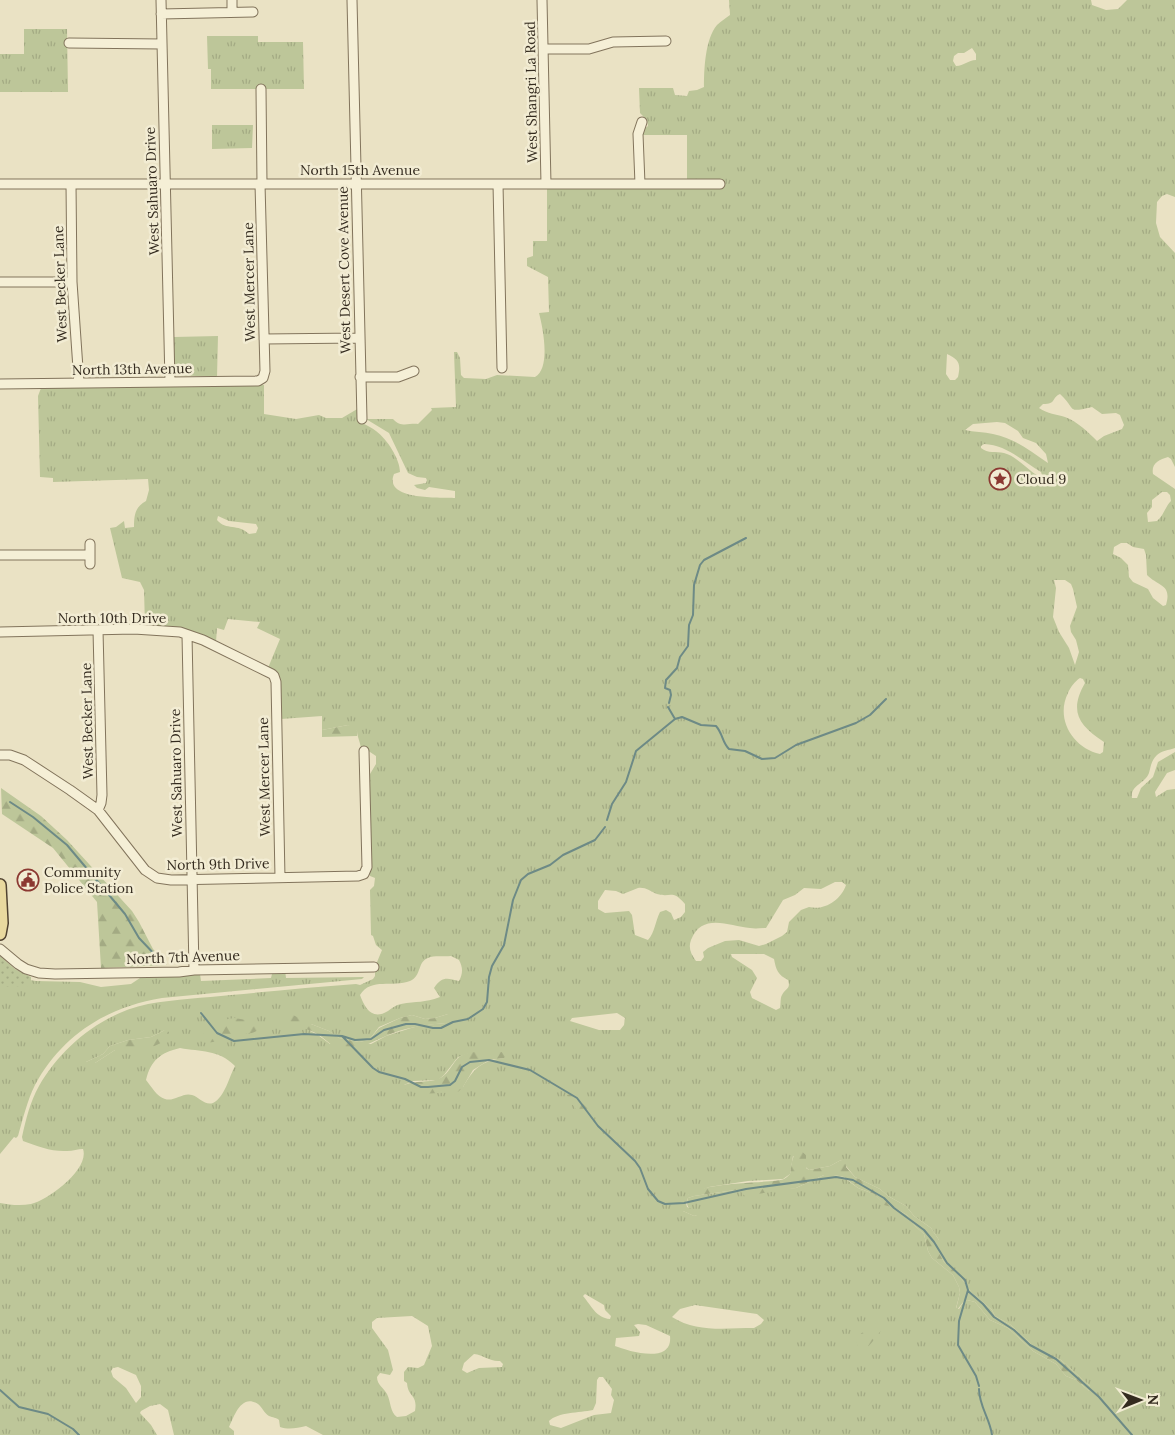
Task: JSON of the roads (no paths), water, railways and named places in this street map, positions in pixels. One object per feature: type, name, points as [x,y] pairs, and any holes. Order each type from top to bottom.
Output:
[{"type":"main road","points":[[0,885],[2,922],[0,934]]},
{"type":"street","name":"West Sahuaro Drive","points":[[161,0],[170,382]]},
{"type":"street","points":[[232,0],[232,12]]},
{"type":"street","name":"West Desert Cove Avenue","points":[[352,0],[362,419]]},
{"type":"street","name":"West Shangri La Road","points":[[542,0],[546,184]]},
{"type":"street","points":[[161,14],[253,12]]},
{"type":"street","points":[[544,49],[589,49],[613,42],[666,41]]},
{"type":"street","points":[[69,43],[162,44]]},
{"type":"street","name":"West Mercer Lane","points":[[261,89],[265,371],[263,378]]},
{"type":"street","points":[[640,184],[638,134],[642,122]]},
{"type":"street","name":"North 15th Avenue","points":[[0,184],[720,184]]},
{"type":"street","name":"West Becker Lane","points":[[71,184],[72,282],[79,383]]},
{"type":"street","points":[[498,184],[502,368]]},
{"type":"street","points":[[0,282],[72,282]]},
{"type":"street","points":[[264,339],[359,338]]},
{"type":"street","points":[[360,378],[398,377],[414,371]]},
{"type":"street","name":"North 13th Avenue","points":[[0,384],[258,381],[263,378]]},
{"type":"street","points":[[0,555],[90,559],[90,544]]},
{"type":"street","name":"North 10th Drive","points":[[0,632],[152,629],[187,635],[218,647],[274,676]]},
{"type":"street","name":"West Becker Lane","points":[[98,630],[102,794],[98,810]]},
{"type":"street","name":"West Sahuaro Drive","points":[[187,635],[194,970]]},
{"type":"street","name":"West Mercer Lane","points":[[274,676],[280,877]]},
{"type":"street","name":"North 9th Drive","points":[[0,755],[16,756],[24,760],[98,810],[126,848],[150,874],[164,880],[358,876],[364,874],[366,867],[364,751]]},
{"type":"street","name":"North 7th Avenue","points":[[0,949],[26,969],[54,974],[374,967]]},
{"type":"waterway","points":[[669,703],[671,695],[670,690],[665,688],[666,680],[677,668],[680,657],[688,646],[689,625],[693,615],[694,585],[700,565],[704,560],[746,538]]},
{"type":"waterway","points":[[607,820],[612,804],[626,782],[636,751],[675,719],[682,717],[701,725],[716,726],[729,749],[745,751],[762,759],[775,758],[796,745],[856,723],[870,715],[886,699]]},
{"type":"waterway","points":[[668,707],[675,719]]},
{"type":"waterway","points":[[10,802],[33,817],[67,845],[125,914],[139,938],[159,959]]},
{"type":"waterway","points":[[201,1013],[217,1033],[234,1041],[304,1034],[342,1036],[355,1040],[371,1039],[384,1030],[406,1024],[441,1028],[453,1022],[468,1019],[483,1009],[487,1002],[492,966],[504,945],[513,900],[521,880],[528,874],[550,865],[563,855],[595,840],[605,827]]},
{"type":"waterway","points":[[342,1036],[379,1072],[405,1079],[421,1087],[450,1085],[455,1081],[462,1067],[470,1062],[489,1060],[530,1070],[577,1098],[598,1126],[635,1161],[640,1168],[648,1189],[658,1201],[665,1204],[684,1203],[746,1189],[836,1177],[853,1180],[884,1198],[894,1208],[924,1230],[947,1263],[965,1280],[968,1290],[959,1321],[958,1345],[976,1376],[979,1386]]},
{"type":"waterway","points":[[968,1291],[994,1317],[1014,1330],[1030,1345],[1056,1359],[1099,1397],[1132,1435]]},
{"type":"waterway","points":[[979,1389],[979,1395],[992,1435]]},
{"type":"waterway","points":[[0,1390],[19,1407],[48,1414],[73,1429],[79,1435]]},
{"type":"place","name":"Cloud 9","points":[[1000,479]]},
{"type":"place","name":"Community Police Station","points":[[28,880]]}]
